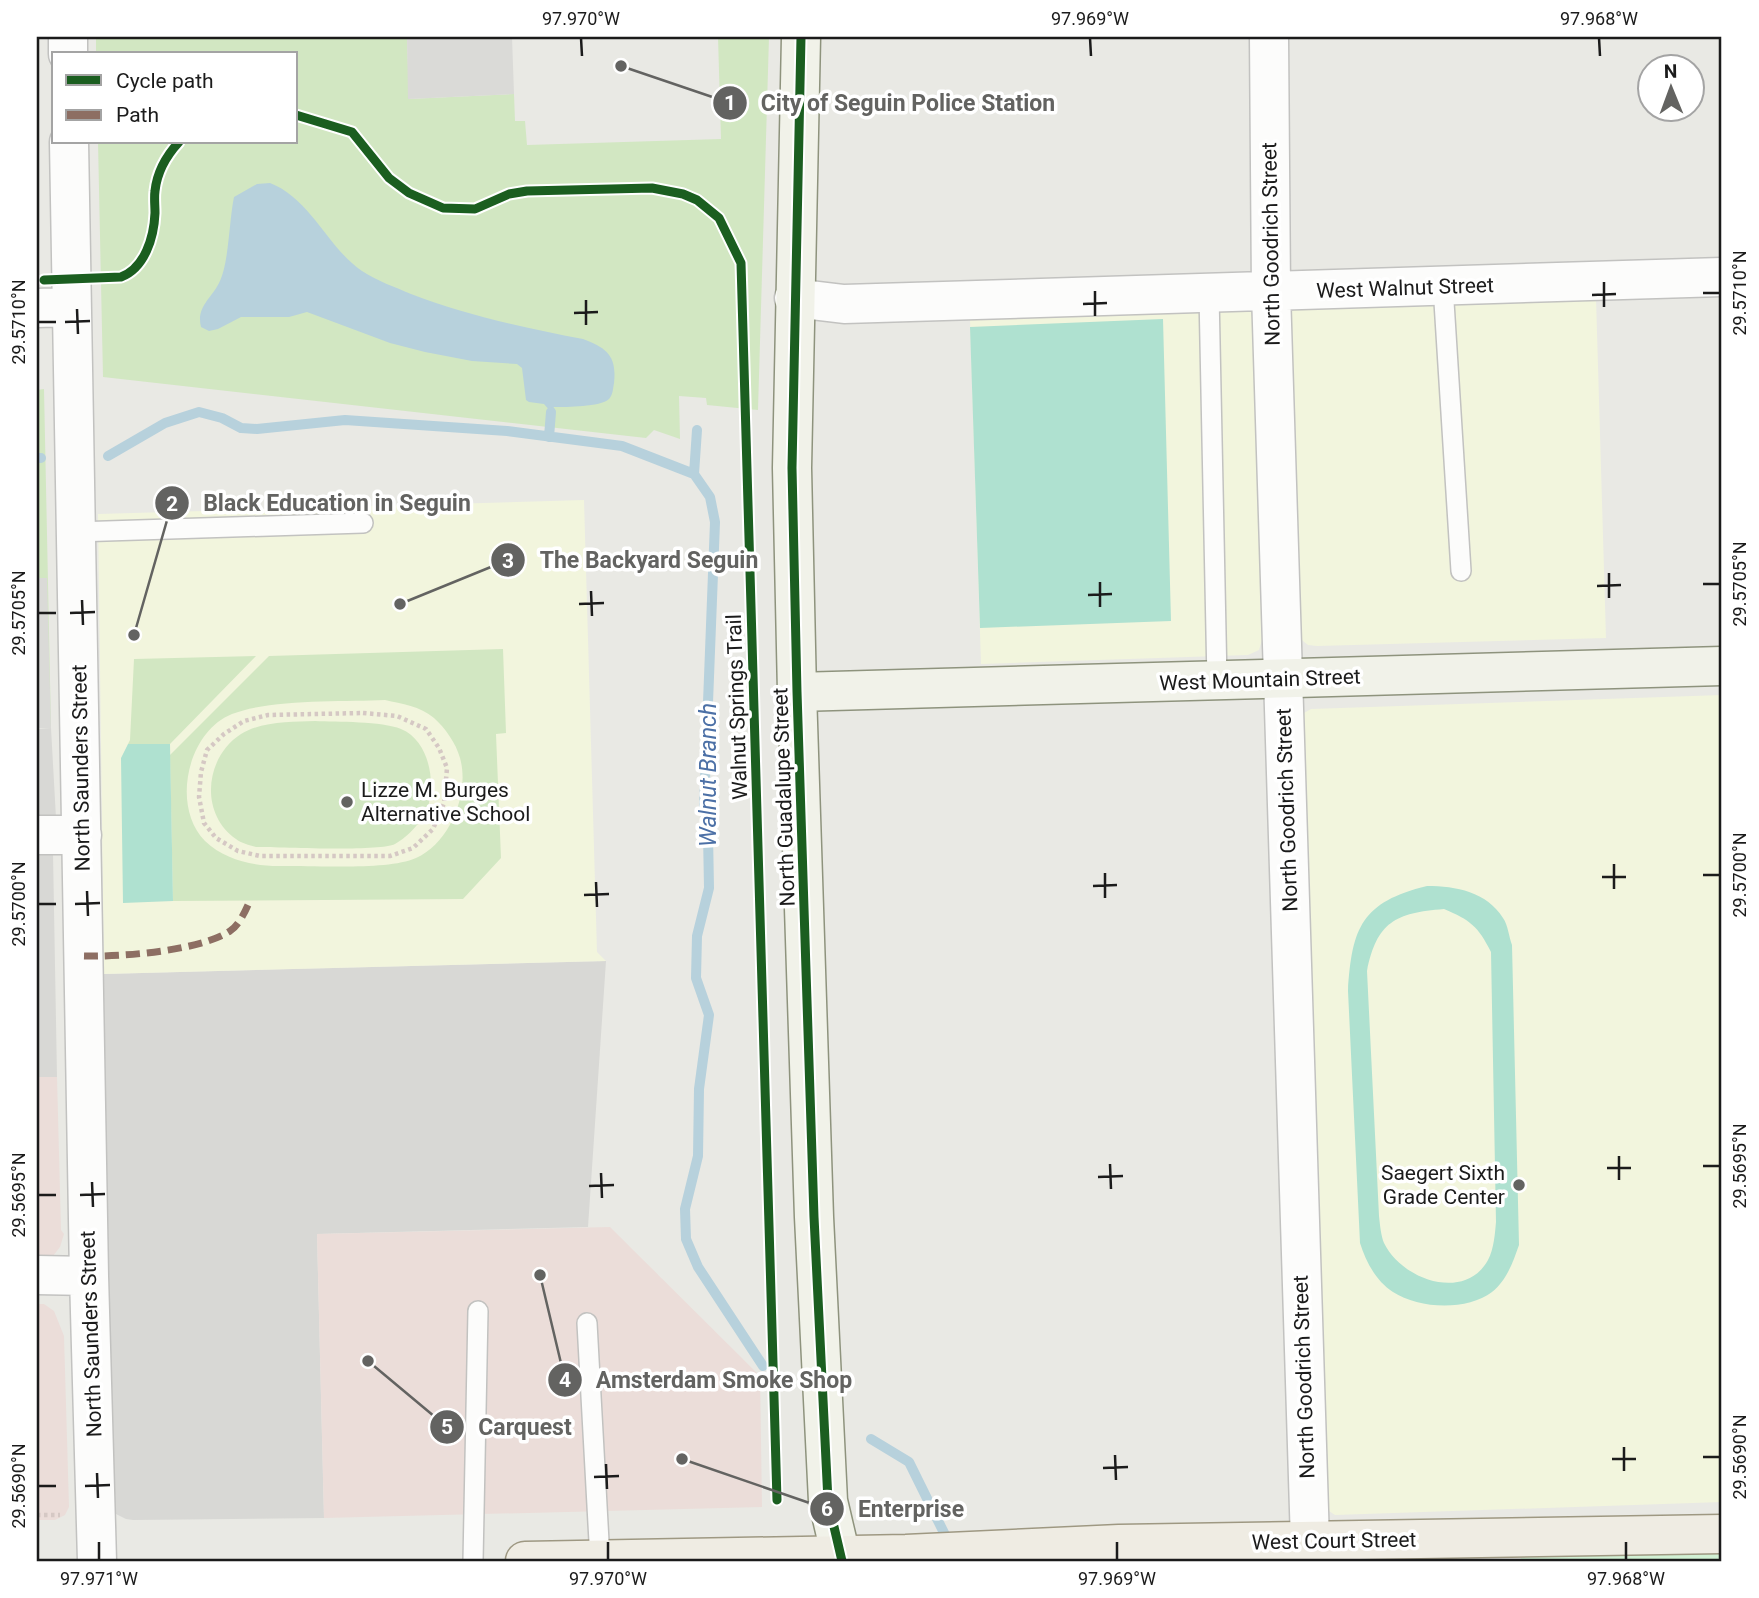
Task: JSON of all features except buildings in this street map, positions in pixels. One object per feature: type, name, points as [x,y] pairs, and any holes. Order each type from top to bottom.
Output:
[{"type":"main road","name":"West Court Street","points":[[525,1561],[841,1558],[1119,1545],[1722,1534]]},
{"type":"street","name":"North Guadalupe Street","points":[[801,37],[792,468],[797,692],[817,1285],[828,1501],[841,1558]]},
{"type":"street","name":"North Goodrich Street","points":[[1269,37],[1271,292],[1310,1542]]},
{"type":"street","name":"North Saunders Street","points":[[69,144],[54,308],[75,531],[97,1561]]},
{"type":"street","name":"West Walnut Street","points":[[794,298],[844,304],[1722,277]]},
{"type":"street","name":"West Mountain Street","points":[[797,692],[1722,666]]},
{"type":"street","points":[[37,835],[82,835]]},
{"type":"street","points":[[37,1275],[89,1276]]},
{"type":"lane","points":[[1443,286],[1461,571]]},
{"type":"lane","points":[[1209,294],[1217,681]]},
{"type":"lane","points":[[75,531],[363,523]]},
{"type":"lane","points":[[473,1561],[478,1311]]},
{"type":"lane","points":[[587,1323],[600,1560]]},
{"type":"path","points":[[363,713],[397,716],[426,729],[439,748],[447,768],[444,803],[433,829],[413,848],[390,856],[260,856],[238,851],[216,838],[204,823],[199,797],[201,772],[207,750],[224,734],[244,721],[268,715],[363,713]]},
{"type":"path","points":[[37,1515],[60,1515],[64,1510]]},
{"type":"shaded area","points":[[407,37],[512,37],[514,94],[408,99]]},
{"type":"shaded area","points":[[1596,298],[1606,638],[1317,646],[1303,641],[1299,635],[1290,312]]},
{"type":"shaded area","points":[[1255,311],[1263,637],[1259,650],[1248,655],[981,664],[970,319]]},
{"type":"shaded area","points":[[1163,319],[1171,621],[980,628],[970,327]]},
{"type":"shaded area","name":"Lizze M. Burges Alternative School","points":[[584,500],[597,952],[606,961],[104,974],[98,514]]},
{"type":"shaded area","points":[[37,578],[47,578],[51,728],[37,728]]},
{"type":"shaded area","name":"Saegert Sixth Grade Center","points":[[1722,695],[1722,1502],[1335,1515],[1326,1509],[1302,719],[1304,713],[1311,709]]},
{"type":"shaded area","points":[[51,728],[56,818],[37,824],[37,729]]},
{"type":"shaded area","points":[[128,744],[170,744],[173,901],[123,903],[121,758]]},
{"type":"shaded area","points":[[37,846],[53,853],[57,1077],[37,1077]]},
{"type":"shaded area","points":[[1438,886],[1460,889],[1480,896],[1503,918],[1512,945],[1519,1245],[1509,1270],[1492,1292],[1482,1298],[1457,1305],[1416,1302],[1393,1292],[1372,1271],[1360,1243],[1348,991],[1350,969],[1353,950],[1365,920],[1374,909],[1405,892]],"holes":[[[1444,909],[1477,930],[1491,952],[1496,1222],[1488,1260],[1478,1273],[1465,1280],[1450,1283],[1419,1276],[1405,1267],[1393,1256],[1382,1237],[1367,971],[1376,941],[1391,923],[1413,913]]]},
{"type":"shaded area","points":[[606,961],[588,1227],[317,1234],[324,1518],[133,1520],[116,1514],[113,1510],[106,1221],[104,974]]},
{"type":"shaded area","points":[[37,1077],[57,1077],[61,1230],[64,1234],[60,1247],[53,1256],[37,1257]]},
{"type":"shaded area","points":[[610,1227],[760,1376],[762,1507],[324,1518],[317,1234]]},
{"type":"shaded area","points":[[37,1304],[44,1304],[54,1311],[64,1336],[69,1507],[65,1515],[55,1520],[37,1520]]},
{"type":"shaded area","points":[[1722,1534],[1722,1561],[1521,1561],[1520,1537]]},
{"type":"green space","points":[[96,37],[407,37],[409,99],[514,94],[515,121],[525,121],[527,145],[721,139],[718,37],[769,37],[758,410],[707,405],[706,398],[679,396],[680,439],[654,430],[646,438],[103,377],[98,144],[298,144],[298,52],[96,52]]},
{"type":"green space","points":[[44,389],[51,728],[37,728],[37,390]]},
{"type":"green space","points":[[503,649],[506,733],[496,734],[501,858],[463,899],[173,901],[170,755],[269,656]],"holes":[[[385,700],[429,714],[450,736],[460,758],[462,786],[454,816],[448,829],[428,851],[416,858],[387,865],[279,866],[240,861],[221,853],[205,841],[195,827],[187,791],[195,753],[204,737],[217,723],[232,714],[266,706]]]},
{"type":"green space","points":[[256,656],[170,744],[128,744],[134,659]]},
{"type":"green space","points":[[315,721],[393,726],[410,734],[418,742],[430,771],[431,793],[427,809],[420,821],[400,841],[369,848],[256,847],[238,840],[224,828],[216,815],[211,785],[220,756],[229,744],[241,734],[258,727]]},
{"type":"water","points":[[270,183],[297,200],[350,261],[374,278],[411,294],[474,315],[583,339],[598,346],[609,354],[614,366],[613,391],[610,397],[605,402],[591,405],[554,407],[551,412],[544,404],[526,400],[522,368],[517,364],[472,361],[425,352],[390,343],[307,312],[289,317],[241,317],[209,331],[201,327],[202,309],[219,283],[225,265],[234,197],[257,184]]},
{"type":"waterway","name":"Walnut Branch","points":[[108,456],[165,423],[199,412],[222,418],[241,428],[257,429],[345,420],[507,431],[622,446],[694,474],[710,497],[715,522],[704,806],[708,834],[709,888],[697,936],[696,978],[709,1015],[699,1089],[698,1156],[685,1209],[686,1239],[698,1267],[763,1366]]},
{"type":"waterway","points":[[549,437],[551,412]]},
{"type":"waterway","points":[[694,474],[697,430]]},
{"type":"waterway","name":"Walnut Branch","points":[[871,1439],[909,1462],[950,1545]]},
{"type":"marked path","points":[[84,956],[138,954],[180,948],[217,938],[233,929],[248,905]]},
{"type":"cycle path","points":[[801,37],[792,468],[797,692],[814,1217],[828,1501],[842,1561]]},
{"type":"cycle path","name":"Walnut Springs Trail","points":[[298,116],[352,132],[389,178],[409,193],[443,208],[475,209],[509,194],[527,191],[652,188],[683,194],[697,200],[719,218],[741,263],[777,1500]]},
{"type":"cycle path","points":[[44,280],[121,277],[136,267],[147,251],[153,232],[155,194],[160,171],[178,144]]},
{"type":"place","name":"City of Seguin Police Station","points":[[621,66]]},
{"type":"place","name":"The Backyard Seguin","points":[[400,604]]},
{"type":"place","name":"Black Education in Seguin","points":[[134,635]]},
{"type":"place","name":"Lizze M. Burges Alternative School","points":[[347,802]]},
{"type":"place","name":"Saegert Sixth Grade Center","points":[[1519,1185]]},
{"type":"place","name":"Amsterdam Smoke Shop","points":[[540,1275]]},
{"type":"place","name":"Carquest","points":[[368,1361]]},
{"type":"place","name":"Enterprise","points":[[682,1459]]}]
